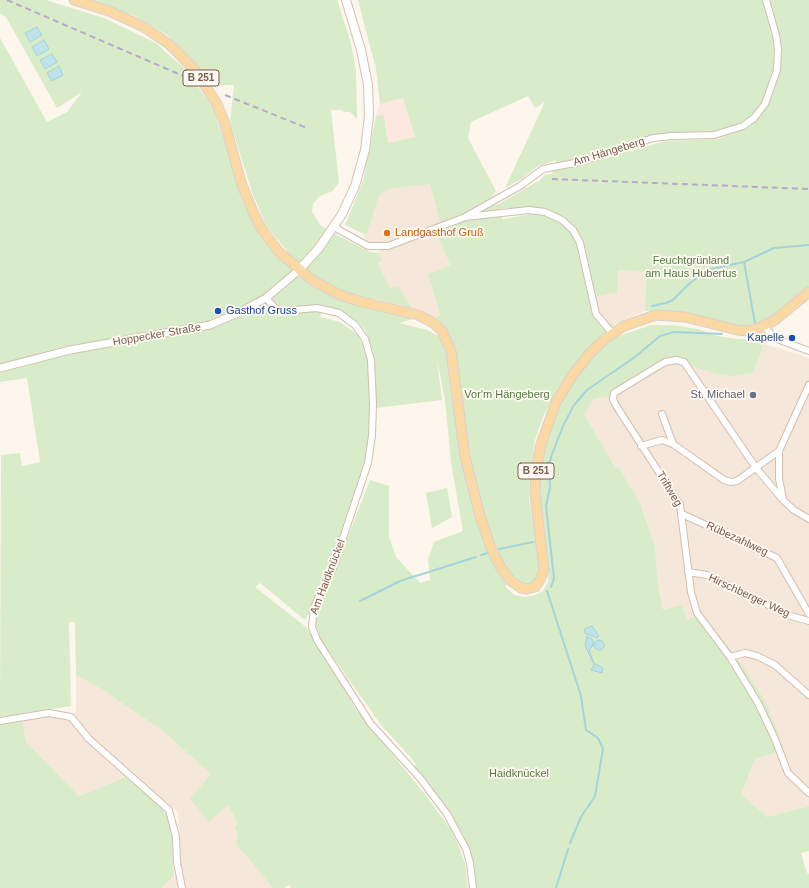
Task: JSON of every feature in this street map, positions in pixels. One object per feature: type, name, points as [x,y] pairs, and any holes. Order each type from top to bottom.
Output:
[{"type":"main road","name":"B 251","points":[[74,0],[109,11],[142,26],[169,44],[195,70],[212,96],[224,121],[242,185],[258,222],[279,252],[299,270],[318,284],[338,294],[358,301],[418,315],[432,322],[442,331],[451,351],[465,457],[480,516],[491,548],[501,568],[510,581],[524,589],[533,588],[537,585],[544,570],[536,509],[536,476],[538,455],[548,422],[559,397],[578,368],[595,347],[612,333],[629,323],[656,315],[685,317],[744,330],[764,327],[775,320],[809,292]]},
{"type":"main road","points":[[299,270],[319,248],[347,205],[358,178],[365,150],[368,122],[368,93],[365,64],[346,0]]},
{"type":"street","name":"Am Hängeberg","points":[[334,227],[368,246],[380,247],[392,245],[463,218],[520,186],[543,169],[580,162],[653,138],[718,135],[731,131],[749,122],[765,104],[777,70],[778,49],[776,35],[766,0]]},
{"type":"street","points":[[463,218],[529,210],[545,212],[562,220],[573,230],[580,243],[596,314],[612,333]]},
{"type":"street","name":"Hoppecker Straße","points":[[0,368],[70,350],[203,327],[227,319],[266,298],[299,270]]},
{"type":"street","name":"Am Haidknückel","points":[[266,298],[275,308],[282,311],[316,308],[339,313],[355,325],[365,339],[371,360],[373,404],[372,436],[368,463],[333,568],[314,607],[312,627],[317,640],[371,724],[420,778],[447,814],[466,849],[470,863],[473,888]]},
{"type":"street","points":[[764,327],[777,338],[809,350]]},
{"type":"street","name":"Triftweg","points":[[756,468],[689,367],[679,360],[665,362],[614,393],[613,399],[615,404],[678,501],[682,514],[691,592],[697,613],[730,657],[764,714],[788,773],[809,793]]},
{"type":"street","points":[[784,502],[779,479],[779,451],[809,386]]},
{"type":"street","points":[[662,414],[673,444]]},
{"type":"street","points":[[641,446],[662,440],[673,444],[728,482],[737,480],[779,451]]},
{"type":"street","points":[[756,468],[784,502],[794,510],[809,518]]},
{"type":"street","name":"Rübezahlweg","points":[[682,514],[777,558],[808,610]]},
{"type":"street","name":"Hirschberger Weg","points":[[688,572],[707,576],[791,616],[809,621]]},
{"type":"street","points":[[730,657],[745,653],[757,656],[775,665],[809,695]]},
{"type":"street","points":[[0,721],[49,713],[71,717],[89,739],[169,810],[176,837],[177,862],[182,888]]},
{"type":"shaded area","points":[[403,98],[415,137],[388,143],[384,115],[376,116],[380,104]]},
{"type":"shaded area","points":[[430,183],[441,225],[435,228],[450,265],[428,274],[440,315],[435,317],[412,308],[398,286],[390,288],[378,264],[382,260],[379,253],[380,249],[362,243],[379,196],[387,188]]},
{"type":"shaded area","points":[[618,258],[646,258],[645,311],[615,324],[607,323],[597,311],[593,297]]},
{"type":"shaded area","points":[[764,344],[801,355],[809,359],[809,806],[767,817],[741,794],[755,759],[783,751],[776,727],[764,701],[740,662],[702,614],[666,629],[658,587],[655,546],[640,503],[619,468],[615,467],[584,414],[594,399],[610,396],[666,364],[678,362],[753,373]]},
{"type":"shaded area","points":[[76,675],[103,690],[164,732],[211,774],[238,824],[235,827],[238,837],[236,844],[273,888],[161,888],[174,876],[181,875],[178,812],[130,771],[125,777],[79,796],[26,742],[22,720],[76,713]]},
{"type":"green space","points":[[0,0],[46,0],[104,18],[156,43],[185,69],[214,109],[242,200],[258,234],[277,258],[287,251],[267,227],[253,195],[230,122],[234,85],[210,85],[169,36],[135,16],[90,0],[337,0],[351,43],[356,71],[357,119],[350,112],[331,110],[339,182],[333,191],[320,196],[313,204],[312,212],[320,225],[370,252],[379,253],[382,260],[378,264],[390,288],[398,286],[412,308],[375,299],[368,307],[417,318],[399,323],[427,330],[442,338],[446,347],[454,345],[444,326],[435,317],[440,315],[428,274],[450,265],[437,234],[464,221],[501,216],[503,219],[531,214],[535,216],[535,213],[539,213],[538,208],[507,208],[483,212],[482,209],[499,204],[538,181],[541,187],[539,181],[545,175],[552,174],[556,160],[536,167],[523,178],[505,188],[545,102],[535,108],[528,96],[471,122],[468,138],[496,191],[489,200],[464,215],[441,225],[430,184],[387,189],[379,196],[366,235],[345,225],[363,181],[376,116],[384,115],[388,143],[415,137],[403,98],[380,104],[376,69],[358,0],[809,0],[809,292],[763,322],[753,326],[742,327],[672,312],[645,311],[646,272],[618,270],[617,293],[593,297],[597,311],[607,323],[615,324],[605,335],[587,350],[557,389],[544,415],[535,440],[530,474],[529,499],[539,562],[539,574],[535,581],[528,585],[522,585],[513,578],[505,586],[514,595],[525,597],[535,595],[543,591],[548,582],[549,565],[540,504],[539,477],[542,453],[550,424],[568,389],[590,357],[610,339],[651,325],[672,325],[698,329],[717,336],[738,339],[756,339],[764,344],[753,373],[734,376],[716,374],[678,362],[666,364],[610,396],[594,399],[584,414],[615,467],[619,468],[640,503],[655,546],[658,587],[663,610],[682,605],[687,620],[702,614],[740,662],[765,701],[776,727],[783,751],[755,759],[741,794],[767,817],[809,806],[809,851],[801,853],[807,873],[809,874],[809,888],[476,888],[472,868],[452,817],[414,766],[416,765],[412,759],[381,725],[321,640],[316,625],[316,613],[320,601],[334,572],[370,480],[389,486],[389,537],[396,557],[420,583],[430,580],[428,560],[434,542],[463,531],[451,463],[445,400],[437,359],[442,400],[376,408],[373,351],[366,332],[359,323],[346,314],[323,306],[320,317],[340,322],[357,334],[367,354],[371,425],[364,465],[326,579],[313,608],[305,620],[260,583],[255,587],[306,627],[330,664],[355,708],[427,797],[454,834],[465,863],[468,888],[291,888],[289,885],[284,888],[273,888],[236,844],[238,837],[235,827],[238,824],[228,805],[209,822],[190,799],[211,774],[164,732],[103,690],[76,675],[75,622],[69,622],[71,706],[0,717],[1,455],[20,453],[22,466],[40,462],[27,378],[0,382],[0,38],[47,122],[67,112],[82,92],[57,108],[6,17],[0,14]],"holes":[[[777,48],[781,50],[777,76],[764,110],[748,126],[718,139],[665,141],[631,151],[614,150],[670,134],[709,134],[743,124],[761,107],[775,70]]]},
{"type":"green space","points":[[447,488],[452,517],[432,528],[426,493]]},
{"type":"green space","points":[[22,720],[26,742],[79,796],[125,777],[158,803],[168,817],[172,832],[174,876],[161,888],[0,888],[0,723]]},
{"type":"water","points":[[37,27],[42,35],[30,42],[25,33]]},
{"type":"water","points":[[44,40],[49,49],[37,56],[32,47]]},
{"type":"water","points":[[52,54],[57,62],[45,69],[40,60]]},
{"type":"water","points":[[59,66],[63,75],[52,81],[47,73]]},
{"type":"water","points":[[592,626],[599,636],[597,638],[585,633],[584,629]]},
{"type":"water","points":[[587,636],[593,640],[593,645],[589,650],[594,663],[603,668],[602,673],[591,670],[594,665],[585,645]]},
{"type":"water","points":[[599,640],[604,645],[599,650],[594,645]]},
{"type":"waterway","points":[[652,306],[673,300],[690,283],[707,270],[744,262],[774,248],[809,245]]},
{"type":"waterway","points":[[744,262],[755,323]]},
{"type":"waterway","points":[[551,587],[554,578],[546,506],[550,487],[549,468],[551,457],[563,426],[574,405],[587,390],[635,357],[660,336],[674,332],[722,334]]},
{"type":"waterway","points":[[543,465],[550,462]]},
{"type":"waterway","points":[[499,549],[533,542]]},
{"type":"waterway","points":[[481,555],[488,553]]},
{"type":"waterway","points":[[360,601],[400,581],[476,557]]},
{"type":"waterway","points":[[547,591],[581,696],[586,730],[598,738],[603,749],[595,796],[581,817],[570,843]]},
{"type":"waterway","points":[[556,888],[568,849]]},
{"type":"railway","points":[[7,0],[188,78]]},
{"type":"railway","points":[[225,95],[307,128]]},
{"type":"railway","points":[[552,179],[809,189]]},
{"type":"place","name":"Landgasthof Gruß","points":[[387,233]]},
{"type":"place","name":"Gasthof Gruss","points":[[218,311]]},
{"type":"place","name":"Kapelle","points":[[792,338]]},
{"type":"place","name":"St. Michael","points":[[753,395]]},
{"type":"park label","name":"Feuchtgrünland am Haus Hubertus","points":[[691,267]]},
{"type":"park label","name":"Vor'm Hängeberg","points":[[507,395]]},
{"type":"park label","name":"Haidknückel","points":[[519,774]]}]
